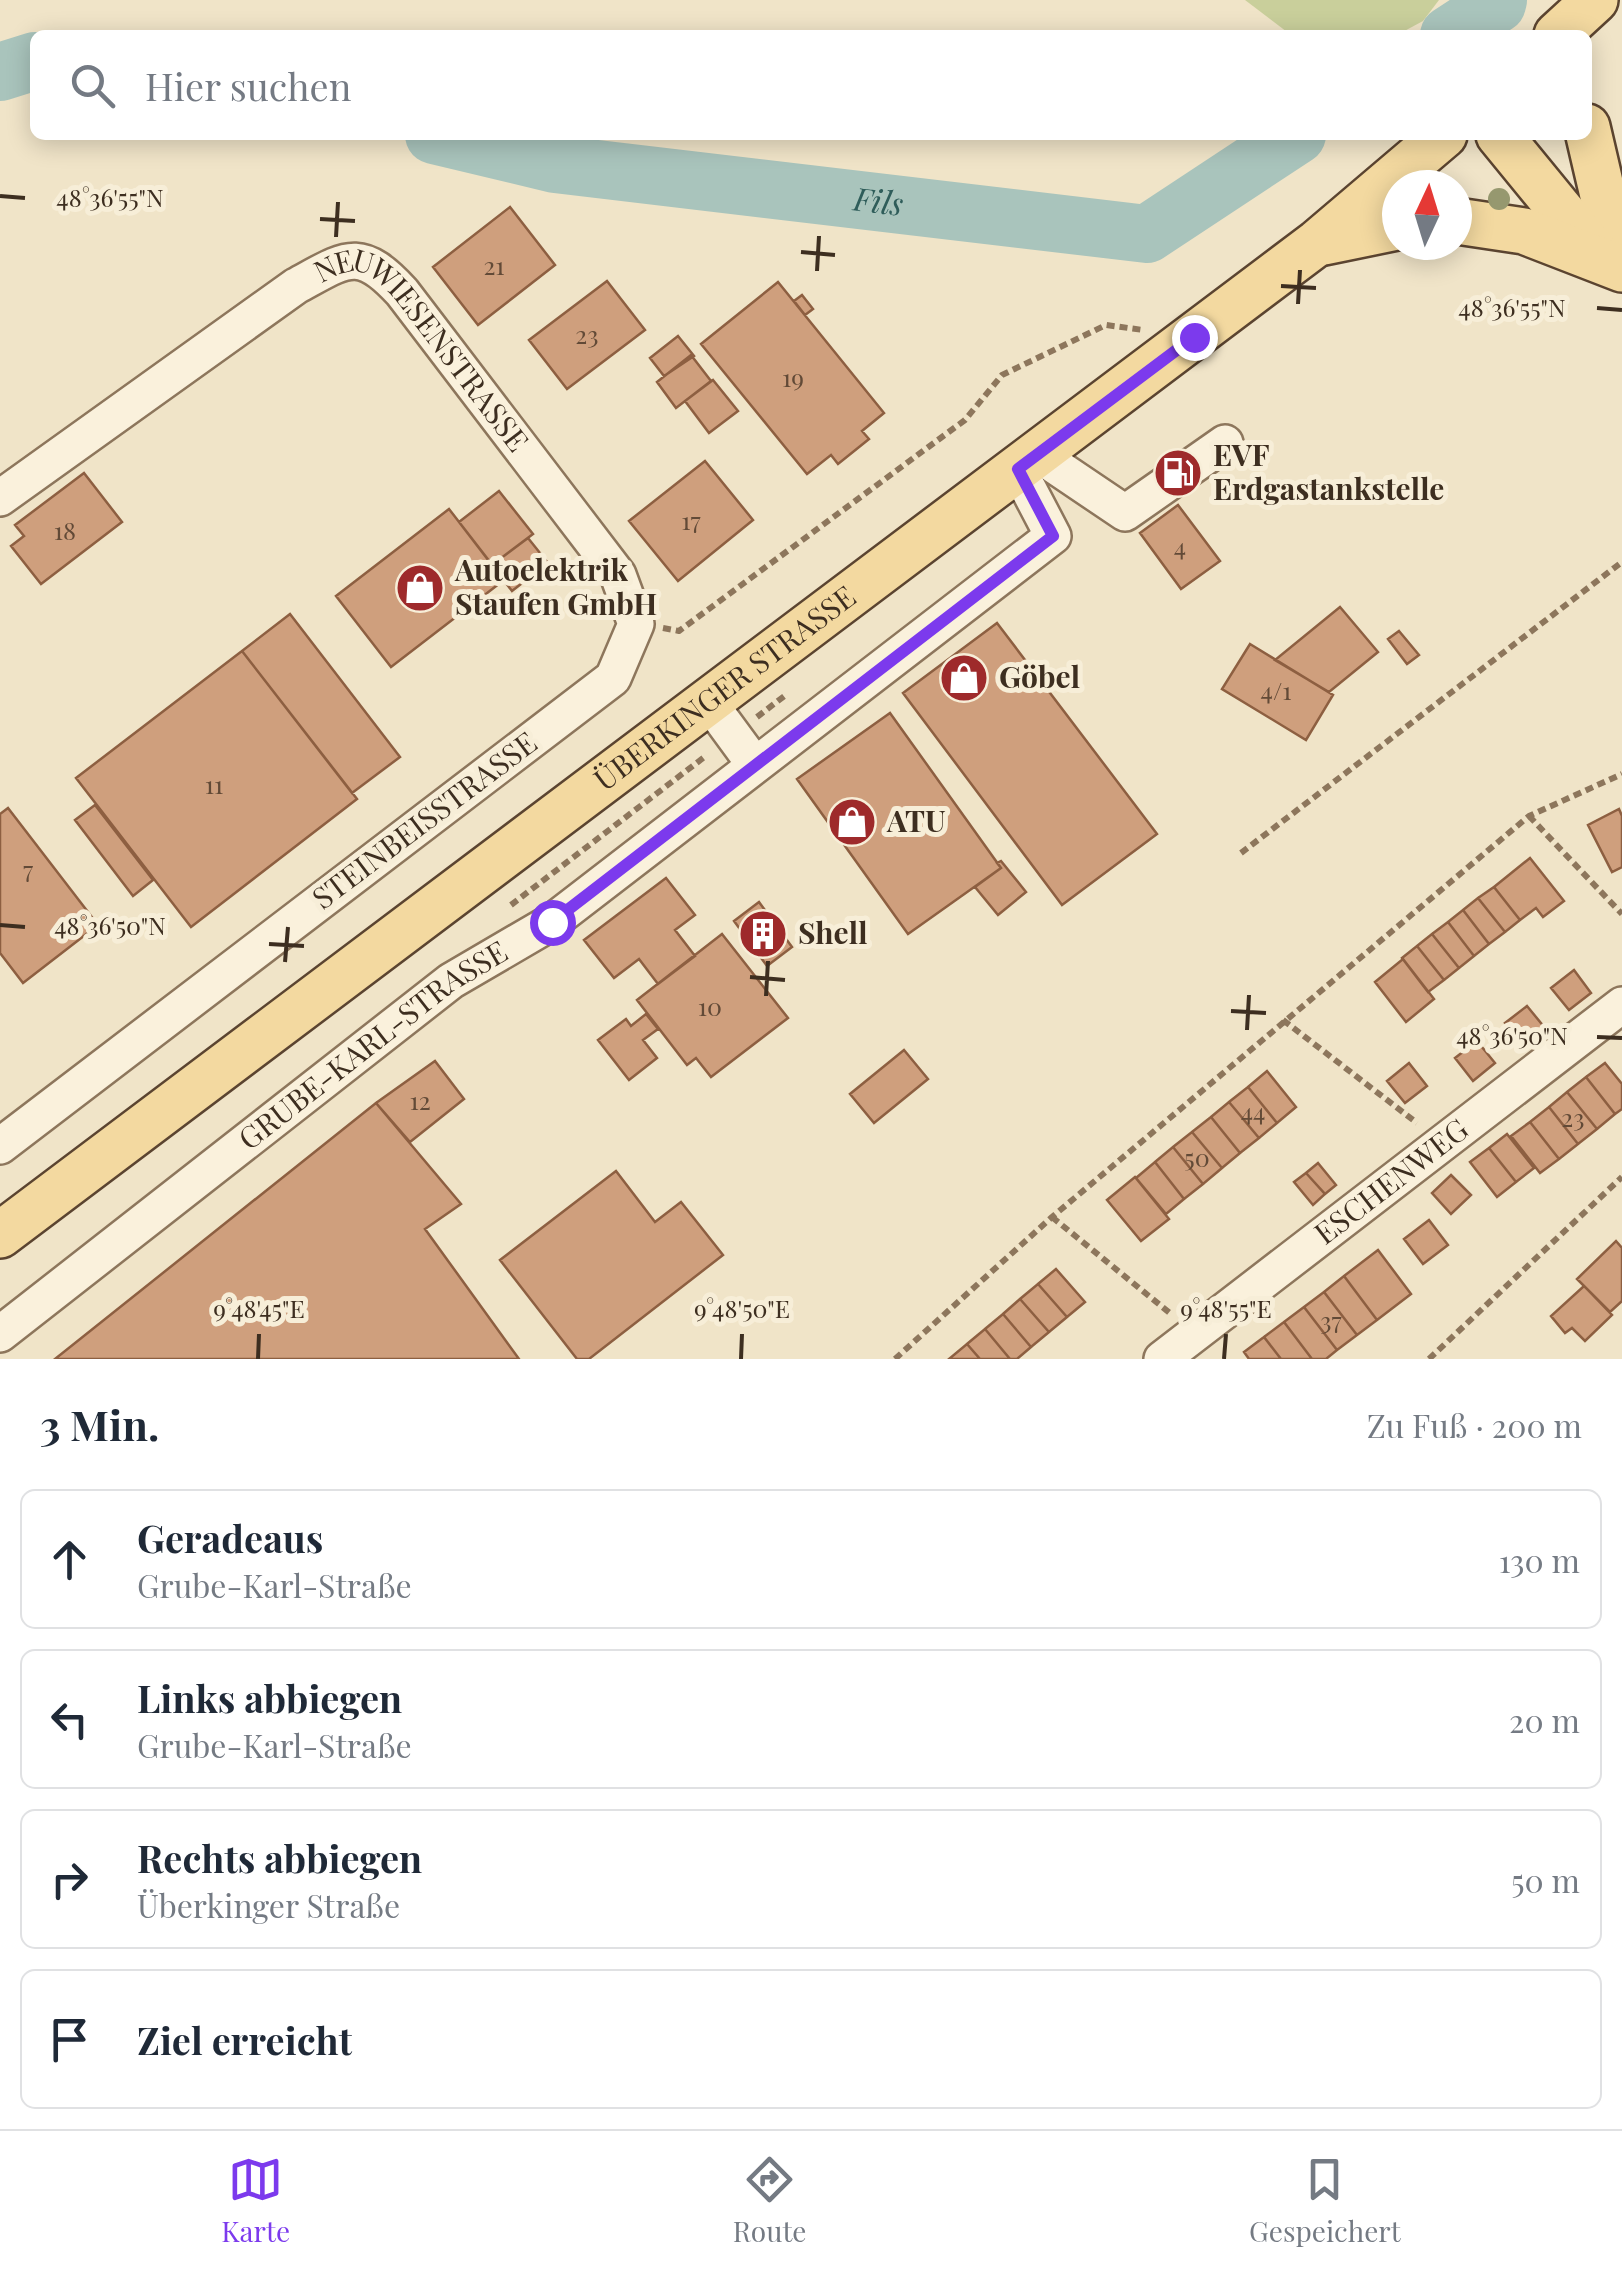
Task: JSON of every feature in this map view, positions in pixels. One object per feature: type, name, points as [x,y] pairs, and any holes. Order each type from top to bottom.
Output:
[{"type":"main road","points":[[1563,30],[1596,0]]},
{"type":"main road","points":[[1592,35],[1610,0]]},
{"type":"main road","name":"ÜBERKINGER STRASSE","points":[[0,1235],[1194,337],[1317,243],[1438,140]]},
{"type":"main road","points":[[1504,140],[1614,251]]},
{"type":"main road","points":[[1539,140],[1614,251]]},
{"type":"main road","points":[[1590,140],[1614,251]]},
{"type":"main road","points":[[1472,224],[1614,251]]},
{"type":"main road","points":[[1317,243],[1382,230]]},
{"type":"street","name":"NEUWIESENSTRASSE","points":[[0,498],[296,286],[345,260],[375,265],[402,292],[618,574],[636,624]]},
{"type":"street","points":[[1028,462],[1125,514],[1225,443]]},
{"type":"street","name":"GRUBE-KARL-STRASSE","points":[[0,1334],[451,980],[552,922],[1053,536],[1028,462]]},
{"type":"street","name":"STEINBEISSTRASSE","points":[[0,1146],[613,678],[636,624]]},
{"type":"street","points":[[708,701],[755,765]]},
{"type":"street","name":"ESCHENWEG","points":[[1162,1359],[1622,1004]]},
{"type":"path","points":[[636,624],[679,631],[965,420],[1002,375],[1106,325],[1194,337]]},
{"type":"path","points":[[1241,853],[1622,562]]},
{"type":"path","points":[[895,1359],[1052,1217],[1530,816],[1622,774]]},
{"type":"path","points":[[1530,816],[1622,914]]},
{"type":"path","points":[[1283,1020],[1442,1142]]},
{"type":"path","points":[[1429,1359],[1622,1178]]},
{"type":"path","points":[[1052,1217],[1196,1334]]},
{"type":"green space","points":[[1245,0],[1439,0],[1423,21],[1406,30],[1284,30]]},
{"type":"building","points":[[510,207],[555,265],[478,325],[433,267]]},
{"type":"building","points":[[607,281],[645,330],[567,389],[529,340]]},
{"type":"building","points":[[778,282],[884,413],[862,431],[869,439],[838,464],[831,455],[807,474],[701,344]]},
{"type":"building","points":[[802,295],[813,309],[805,315],[794,301]]},
{"type":"building","points":[[678,336],[694,356],[664,376],[650,358]]},
{"type":"building","points":[[691,355],[711,381],[676,408],[657,382]]},
{"type":"building","points":[[713,380],[738,411],[709,433],[685,401]]},
{"type":"building","points":[[705,461],[753,520],[678,581],[629,521]]},
{"type":"building","points":[[84,473],[122,522],[41,584],[11,546],[24,536],[15,525]]},
{"type":"building","points":[[499,491],[533,534],[492,565],[459,522]]},
{"type":"building","points":[[1178,505],[1220,561],[1181,589],[1140,533]]},
{"type":"building","name":"Autoelektrik Staufen GmbH","points":[[449,509],[504,580],[391,667],[336,596]]},
{"type":"building","points":[[528,538],[548,563],[512,591],[492,565]]},
{"type":"building","points":[[1340,607],[1378,652],[1329,692],[1275,660]]},
{"type":"building","points":[[290,614],[400,757],[352,793],[242,651]]},
{"type":"building","points":[[997,623],[1157,834],[1062,905],[903,693]]},
{"type":"building","points":[[1399,631],[1419,655],[1407,664],[1388,639]]},
{"type":"building","points":[[1250,644],[1333,695],[1306,740],[1222,689]]},
{"type":"building","points":[[242,651],[357,799],[191,927],[76,778]]},
{"type":"building","points":[[890,713],[1001,868],[908,934],[797,779]]},
{"type":"building","points":[[95,805],[153,880],[133,896],[75,820]]},
{"type":"building","points":[[8,808],[98,925],[23,983],[0,953],[0,814]]},
{"type":"building","points":[[1619,809],[1622,867],[1612,872],[1588,825]]},
{"type":"building","points":[[1530,858],[1564,901],[1543,917],[1536,908],[1520,920],[1494,887]]},
{"type":"building","points":[[1001,861],[1026,892],[998,915],[975,887],[1001,868],[997,863]]},
{"type":"building","points":[[666,878],[695,915],[675,930],[695,956],[658,984],[639,959],[614,978],[584,940]]},
{"type":"building","points":[[1494,887],[1520,920],[1505,932],[1478,898]]},
{"type":"building","points":[[1478,898],[1505,932],[1489,944],[1463,910]]},
{"type":"building","name":"Shell","points":[[759,902],[792,947],[767,966],[734,921]]},
{"type":"building","points":[[1463,910],[1489,944],[1474,956],[1448,922]]},
{"type":"building","points":[[1448,922],[1474,956],[1459,968],[1432,934]]},
{"type":"building","points":[[722,934],[788,1018],[711,1077],[696,1058],[687,1065],[637,1000]]},
{"type":"building","points":[[1432,934],[1459,968],[1444,980],[1417,946]]},
{"type":"building","points":[[1417,946],[1444,980],[1428,992],[1402,958]]},
{"type":"building","points":[[1403,959],[1434,999],[1406,1022],[1375,982]]},
{"type":"building","points":[[1574,970],[1591,993],[1569,1010],[1551,988]]},
{"type":"building","points":[[1527,1006],[1545,1028],[1523,1045],[1505,1023]]},
{"type":"building","points":[[646,1014],[658,1029],[643,1040],[657,1058],[629,1080],[598,1040],[626,1019],[631,1026]]},
{"type":"building","points":[[1477,1041],[1495,1063],[1473,1081],[1455,1058]]},
{"type":"building","points":[[904,1050],[928,1079],[874,1123],[850,1094]]},
{"type":"building","points":[[435,1061],[464,1099],[410,1142],[376,1103]]},
{"type":"building","points":[[1409,1063],[1427,1086],[1405,1103],[1387,1081]]},
{"type":"building","points":[[1605,1063],[1622,1084],[1622,1109],[1615,1114],[1586,1077]]},
{"type":"building","points":[[1267,1071],[1296,1107],[1277,1123],[1248,1087]]},
{"type":"building","points":[[1586,1077],[1615,1114],[1597,1129],[1567,1092]]},
{"type":"building","points":[[1248,1087],[1277,1123],[1259,1138],[1229,1102]]},
{"type":"building","points":[[1567,1092],[1597,1129],[1578,1144],[1549,1107]]},
{"type":"building","points":[[1229,1102],[1259,1138],[1240,1153],[1211,1117]]},
{"type":"building","points":[[376,1103],[461,1204],[425,1229],[519,1359],[55,1359]]},
{"type":"building","points":[[1549,1107],[1578,1144],[1559,1159],[1530,1122]]},
{"type":"building","points":[[1211,1117],[1240,1153],[1222,1168],[1192,1132]]},
{"type":"building","points":[[1530,1122],[1559,1159],[1540,1173],[1511,1136]]},
{"type":"building","points":[[1192,1132],[1222,1168],[1203,1184],[1173,1147]]},
{"type":"building","points":[[1507,1134],[1534,1168],[1516,1182],[1489,1148]]},
{"type":"building","points":[[1173,1147],[1203,1184],[1184,1199],[1155,1162]]},
{"type":"building","points":[[1489,1148],[1516,1182],[1497,1197],[1470,1162]]},
{"type":"building","points":[[1155,1162],[1184,1199],[1166,1214],[1136,1178]]},
{"type":"building","points":[[1318,1163],[1336,1185],[1325,1194],[1306,1173]]},
{"type":"building","points":[[616,1171],[655,1222],[681,1202],[723,1255],[589,1359],[577,1359],[500,1260]]},
{"type":"building","points":[[1306,1173],[1325,1194],[1313,1205],[1294,1182]]},
{"type":"building","points":[[1451,1175],[1471,1195],[1451,1214],[1432,1193]]},
{"type":"building","points":[[1135,1177],[1169,1219],[1141,1241],[1107,1200]]},
{"type":"building","points":[[1429,1220],[1448,1245],[1423,1264],[1404,1239]]},
{"type":"building","points":[[1616,1241],[1622,1248],[1622,1301],[1610,1312],[1577,1279]]},
{"type":"building","points":[[1378,1250],[1411,1294],[1377,1320],[1344,1276]]},
{"type":"building","points":[[1056,1269],[1085,1302],[1067,1317],[1038,1284]]},
{"type":"building","points":[[1344,1276],[1377,1320],[1357,1335],[1324,1292]]},
{"type":"building","points":[[1038,1284],[1067,1317],[1049,1332],[1020,1299]]},
{"type":"building","points":[[1584,1286],[1612,1315],[1585,1341],[1572,1328],[1565,1333],[1551,1316]]},
{"type":"building","points":[[1324,1292],[1357,1335],[1337,1350],[1304,1307]]},
{"type":"building","points":[[1020,1299],[1049,1332],[1031,1347],[1003,1314]]},
{"type":"building","points":[[1304,1307],[1337,1350],[1326,1359],[1312,1359],[1284,1322]]},
{"type":"building","points":[[1003,1314],[1031,1347],[1017,1359],[1010,1359],[985,1329]]},
{"type":"building","points":[[1284,1322],[1312,1359],[1281,1359],[1264,1337]]},
{"type":"building","points":[[985,1329],[1010,1359],[980,1359],[967,1344]]},
{"type":"building","points":[[1264,1337],[1281,1359],[1249,1359],[1244,1352]]},
{"type":"building","points":[[967,1344],[980,1359],[949,1359]]},
{"type":"waterway","name":"Fils","points":[[1457,30],[1498,0]]},
{"type":"waterway","name":"Fils","points":[[0,72],[30,63]]},
{"type":"waterway","name":"Fils","points":[[455,140],[555,164],[1147,234],[1289,140]]},
{"type":"place","name":"EVF Erdgastankstelle","points":[[1178,473]]},
{"type":"place","name":"Autoelektrik Staufen GmbH","points":[[420,588]]},
{"type":"place","name":"Göbel","points":[[964,678]]},
{"type":"place","name":"ATU","points":[[852,822]]},
{"type":"place","name":"Shell","points":[[763,934]]},
{"type":"route","points":[[552,922],[1053,536],[1018,469],[1194,337]]}]
